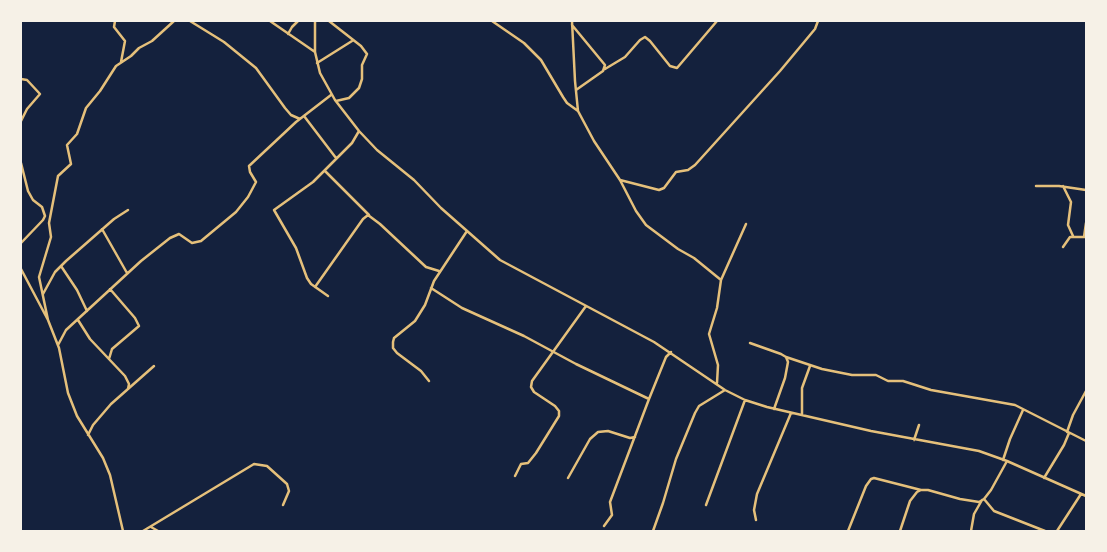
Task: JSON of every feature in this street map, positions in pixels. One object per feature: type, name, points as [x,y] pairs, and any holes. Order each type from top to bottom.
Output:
[{"type":"street","points":[[115,21],[114,27],[125,41],[121,62]]},
{"type":"street","points":[[48,320],[39,277],[51,237],[49,224],[52,216],[51,205],[54,191],[59,174],[71,164],[67,145],[77,134],[86,108],[100,91],[111,72],[139,48],[152,41],[174,21]]},
{"type":"street","points":[[190,21],[224,42],[256,68],[291,115],[300,119]]},
{"type":"street","points":[[270,21],[315,52]]},
{"type":"street","points":[[288,34],[298,21]]},
{"type":"street","points":[[315,21],[315,52],[317,63],[331,94],[359,131],[377,150],[414,180],[441,208],[500,260],[671,352],[726,390],[745,400],[774,409],[914,440],[965,447],[1007,461],[1086,496]]},
{"type":"street","points":[[329,21],[360,46],[367,54],[362,65],[362,79],[359,88],[352,96],[336,101]]},
{"type":"street","points":[[492,21],[524,43],[535,53],[548,69],[567,103],[578,111]]},
{"type":"street","points":[[572,21],[578,111],[594,141],[620,180],[636,211],[646,225],[678,249],[694,258],[720,280]]},
{"type":"street","points":[[576,90],[604,69],[625,57],[640,40],[645,37],[670,66],[677,68],[717,21]]},
{"type":"street","points":[[620,180],[659,190],[664,188],[676,172],[688,170],[695,165],[780,71],[815,29],[818,21]]},
{"type":"street","points":[[572,25],[589,47],[603,60],[605,65],[604,69]]},
{"type":"street","points":[[317,63],[352,41]]},
{"type":"street","points":[[21,79],[27,80],[40,94],[27,109],[21,120]]},
{"type":"street","points":[[58,345],[66,330],[127,273],[174,235],[182,235],[190,242],[195,243],[201,241],[231,216],[243,204],[256,182],[250,172],[249,166],[300,119],[331,94]]},
{"type":"street","points":[[304,116],[336,158]]},
{"type":"street","points":[[328,296],[315,287],[307,278],[296,248],[274,212],[275,208],[306,188],[325,171],[352,143],[359,131]]},
{"type":"street","points":[[21,163],[28,191],[33,200],[42,208],[45,216],[21,243]]},
{"type":"street","points":[[325,171],[370,216],[426,267],[432,270],[440,271]]},
{"type":"street","points":[[1036,186],[1063,186],[1086,190]]},
{"type":"street","points":[[1063,186],[1071,202],[1068,225],[1073,236]]},
{"type":"street","points":[[315,287],[363,219],[364,209]]},
{"type":"street","points":[[43,295],[48,284],[61,266],[102,229],[128,210]]},
{"type":"street","points":[[363,219],[370,216]]},
{"type":"street","points":[[1063,247],[1068,239],[1073,236],[1085,237],[1086,223]]},
{"type":"street","points":[[716,383],[718,365],[709,334],[717,308],[720,280],[746,224]]},
{"type":"street","points":[[102,229],[127,273]]},
{"type":"street","points":[[429,381],[421,371],[397,353],[393,348],[394,338],[415,322],[425,305],[431,288],[440,271],[467,231]]},
{"type":"street","points":[[61,266],[77,290],[87,311]]},
{"type":"street","points":[[21,269],[48,320],[58,345],[68,393],[88,435],[103,458],[110,475],[123,531]]},
{"type":"street","points":[[431,288],[458,306],[486,318],[649,399]]},
{"type":"street","points":[[109,359],[112,349],[139,326],[135,318],[110,289]]},
{"type":"street","points":[[514,476],[521,464],[528,463],[536,453],[559,416],[559,411],[550,402],[534,392],[531,384],[536,373],[554,352],[586,306]]},
{"type":"street","points":[[78,320],[90,339],[125,376],[129,384],[128,389]]},
{"type":"street","points":[[750,343],[810,366],[852,375],[876,375],[888,381],[903,381],[931,390],[1011,404],[1048,420],[1086,441]]},
{"type":"street","points":[[604,526],[612,515],[610,502],[649,399],[666,357],[671,352]]},
{"type":"street","points":[[774,409],[788,368],[786,357]]},
{"type":"street","points":[[88,435],[102,414],[154,366]]},
{"type":"street","points":[[802,415],[802,388],[810,366]]},
{"type":"street","points":[[652,531],[664,503],[676,459],[695,413],[700,406],[726,390]]},
{"type":"street","points":[[1044,478],[1064,445],[1073,415],[1086,391]]},
{"type":"street","points":[[706,505],[745,400]]},
{"type":"street","points":[[1003,460],[1010,439],[1023,410]]},
{"type":"street","points":[[756,520],[754,510],[757,494],[791,413]]},
{"type":"street","points":[[914,440],[919,425]]},
{"type":"street","points":[[568,478],[590,438],[598,432],[608,431],[630,438],[635,437]]},
{"type":"street","points":[[972,531],[974,514],[1007,461]]},
{"type":"street","points":[[143,531],[256,464],[269,467],[287,484],[289,491],[283,504]]},
{"type":"street","points":[[848,531],[866,486],[871,479],[874,478],[972,502],[983,499]]},
{"type":"street","points":[[900,531],[910,501],[917,492],[921,490]]},
{"type":"street","points":[[1057,531],[1081,494]]},
{"type":"street","points":[[983,499],[994,511],[1045,531]]},
{"type":"street","points":[[156,524],[158,531]]},
{"type":"street","points":[[151,527],[158,531]]}]
